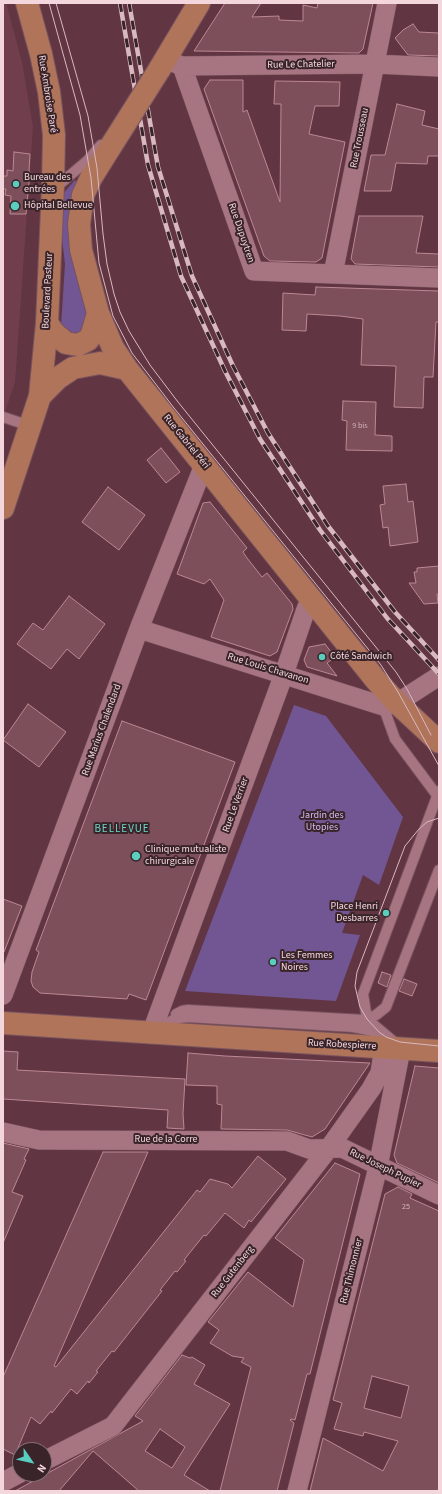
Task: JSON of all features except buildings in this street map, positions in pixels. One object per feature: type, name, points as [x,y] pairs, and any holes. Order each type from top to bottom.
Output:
[{"type":"main road","name":"Rue Ambroise Paré","points":[[27,3],[41,54],[49,92],[54,135],[54,186]]},
{"type":"main road","points":[[165,64],[199,3]]},
{"type":"main road","name":"Rue Gabriel Péri","points":[[165,64],[107,144],[83,195],[79,224],[81,250],[98,313],[112,348],[127,370],[376,680],[390,704],[436,742]]},
{"type":"main road","name":"Boulevard Pasteur","points":[[3,508],[40,396],[54,186]]},
{"type":"main road","points":[[46,323],[54,333],[66,343],[78,345],[88,340],[92,334],[98,313]]},
{"type":"main road","name":"Boulevard Pasteur","points":[[40,396],[58,378],[73,368],[100,363],[127,370]]},
{"type":"main road","name":"Rue Robespierre","points":[[3,1024],[392,1048]]},
{"type":"main road","points":[[392,1048],[439,1051]]},
{"type":"street","name":"Rue Trousseau","points":[[333,274],[388,3]]},
{"type":"street","name":"Rue Le Chatelier","points":[[165,64],[375,64],[439,67]]},
{"type":"street","name":"Rue Dupuytren","points":[[165,64],[254,271],[439,278]]},
{"type":"street","name":"Rue Marius Chalendard","points":[[3,996],[139,630],[204,465]]},
{"type":"street","name":"Rue Le Verrier","points":[[151,1034],[284,674],[307,607],[314,602]]},
{"type":"street","name":"Rue Louis Chavanon","points":[[139,630],[390,704]]},
{"type":"street","points":[[390,704],[432,680]]},
{"type":"street","name":"Rue Gutenberg","points":[[52,1457],[113,1426],[329,1148],[371,1089],[392,1048]]},
{"type":"street","name":"Rue Thimonnier","points":[[297,1491],[378,1167],[392,1048]]},
{"type":"street","name":"Rue de la Corre","points":[[3,1132],[39,1140],[287,1141],[309,1149],[329,1148]]},
{"type":"street","name":"Rue Joseph Pupier","points":[[329,1148],[342,1148],[439,1196]]},
{"type":"street","points":[[3,1482],[12,1477]]},
{"type":"lane","points":[[165,64],[189,3]]},
{"type":"lane","points":[[54,186],[61,183],[107,144]]},
{"type":"lane","points":[[3,417],[30,426]]},
{"type":"lane","points":[[390,704],[395,739],[438,795],[363,994],[367,1019],[393,1040],[392,1048]]},
{"type":"lane","points":[[151,1034],[177,1013],[188,1010],[364,1020],[376,1015],[386,1007],[439,870]]},
{"type":"lane","name":"Rue Robespierre","points":[[151,1034],[174,1020],[187,1017],[356,1028],[373,1031],[392,1048]]},
{"type":"lane","points":[[356,1028],[361,1026],[367,1019]]},
{"type":"shaded area","name":"Hôpital Bellevue","points":[[3,3],[6,3],[22,62],[33,127],[15,383],[3,417]]},
{"type":"green space","points":[[75,180],[78,183],[70,235],[79,286],[88,313],[86,328],[79,333],[68,332],[61,326],[65,264],[61,218],[62,195]]},
{"type":"green space","name":"Jardin des Utopies","points":[[294,705],[326,716],[403,817],[379,885],[363,875],[342,933],[360,935],[336,1001],[185,991]]},
{"type":"tram line","points":[[49,3],[80,115],[91,178],[99,263],[113,316],[132,353],[174,408],[381,665],[398,692],[439,766]]},
{"type":"tram line","points":[[56,3],[88,116],[97,168],[107,264],[114,294],[120,312],[129,331],[150,365],[178,402],[396,672],[407,689],[431,735]]},
{"type":"tram line","points":[[439,818],[427,822],[405,846],[357,972],[355,986],[360,1007],[367,1019],[379,1032],[386,1037],[400,1042],[439,1046]]},
{"type":"railway","points":[[120,3],[148,165],[181,276],[225,371],[260,439],[320,530],[387,618],[439,674]]},
{"type":"railway","points":[[129,3],[158,167],[192,276],[233,366],[268,433],[328,526],[395,612],[439,660]]},
{"type":"place","name":"Bureau des entrées","points":[[16,184]]},
{"type":"place","name":"Hôpital Bellevue","points":[[15,206]]},
{"type":"place","name":"Côté Sandwich","points":[[322,657]]},
{"type":"place","name":"Clinique mutualiste chirurgicale","points":[[136,856]]},
{"type":"place","name":"Place Henri Desbarres","points":[[386,913]]},
{"type":"place","name":"Les Femmes Noires","points":[[273,962]]},
{"type":"district","name":"BELLEVUE","points":[[122,830]]}]
